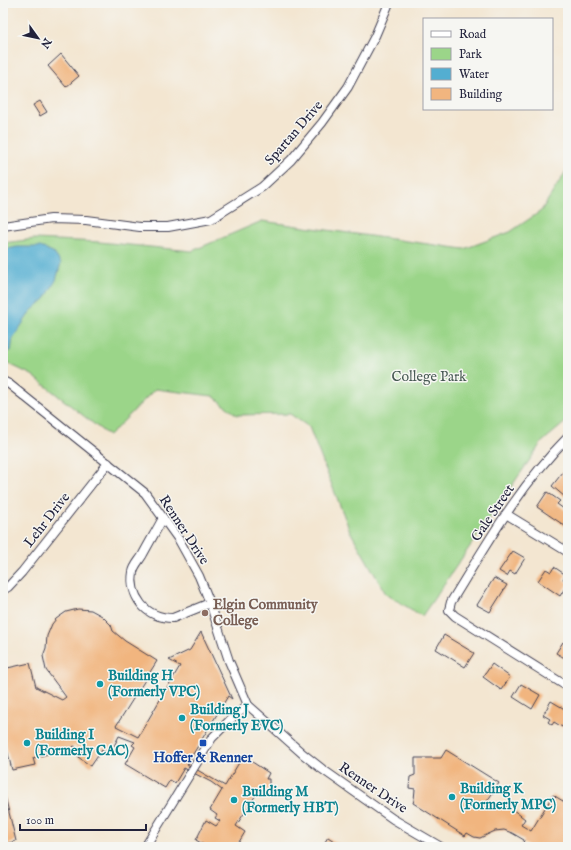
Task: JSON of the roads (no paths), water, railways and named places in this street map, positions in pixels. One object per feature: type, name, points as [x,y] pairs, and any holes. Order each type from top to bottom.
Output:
[{"type":"street","name":"Spartan Drive","points":[[3,226],[51,219],[86,220],[140,227],[168,227],[211,219],[262,187],[291,160],[318,128],[348,88],[375,36],[389,3]]},
{"type":"street","name":"Renner Drive","points":[[3,381],[9,384],[145,494],[179,540],[199,576],[210,603],[229,661],[248,705],[322,769],[393,819],[440,847]]},
{"type":"street","name":"Gale Street","points":[[568,437],[554,451],[506,514],[451,602],[449,610],[454,615],[568,687]]},
{"type":"street","name":"Lehr Drive","points":[[3,590],[8,587],[22,572],[108,463]]},
{"type":"street","points":[[506,514],[568,552]]},
{"type":"street","points":[[163,518],[134,570],[132,583],[139,602],[154,615],[167,618],[173,618],[210,603]]},
{"type":"street","points":[[145,847],[212,738],[248,705]]},
{"type":"water","points":[[17,247],[40,247],[53,252],[61,263],[56,280],[45,299],[31,311],[13,338],[11,351],[6,351],[3,344],[3,250]]},
{"type":"place","name":"Elgin Community College","points":[[205,613]]},
{"type":"place","name":"Building H (Formerly VPC)","points":[[100,684]]},
{"type":"place","name":"Building J (Formerly EVC)","points":[[182,718]]},
{"type":"place","name":"Building I (Formerly CAC)","points":[[27,743]]},
{"type":"place","name":"Hoffer & Renner","points":[[203,743]]},
{"type":"place","name":"Building K (Formerly MPC)","points":[[452,797]]},
{"type":"place","name":"Building M (Formerly HBT)","points":[[234,800]]},
{"type":"park label","name":"College Park","points":[[429,377]]}]
